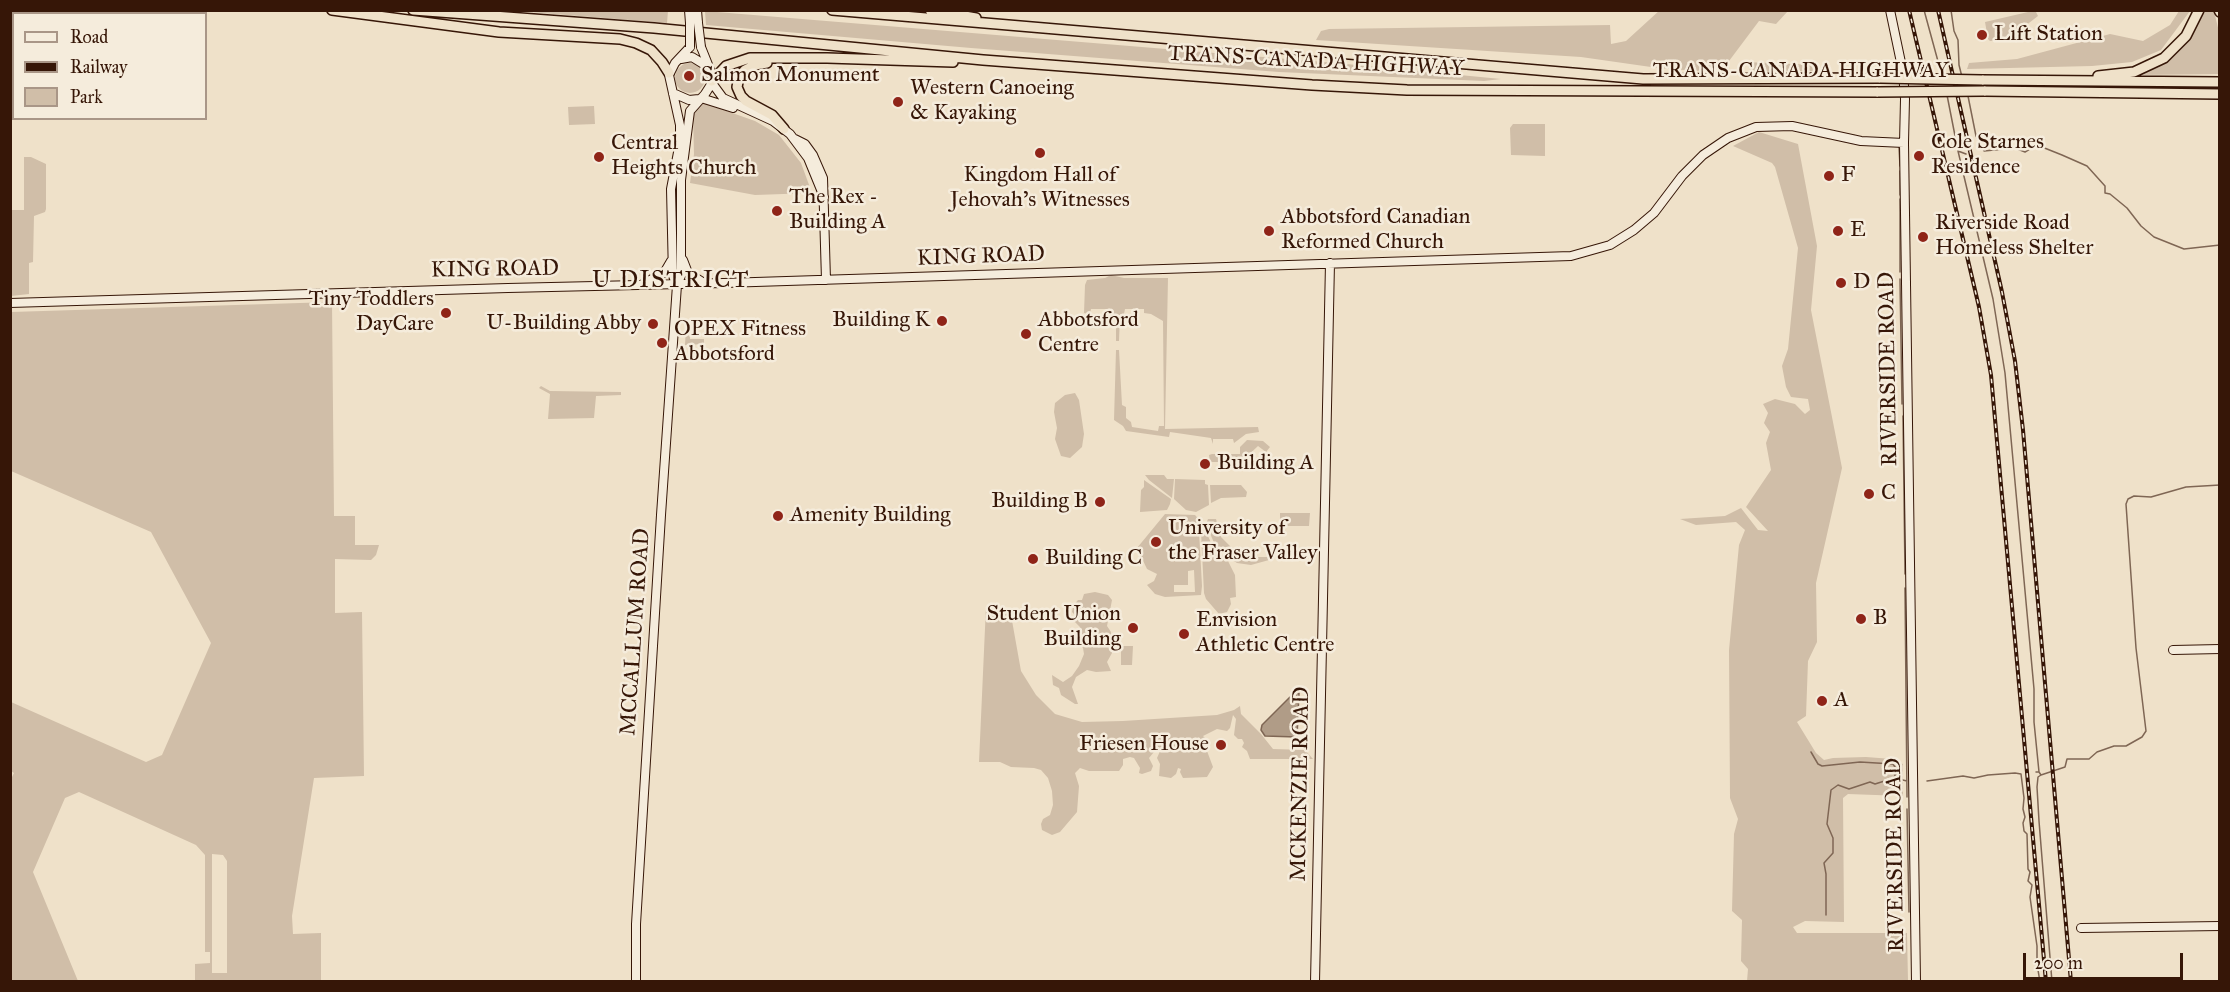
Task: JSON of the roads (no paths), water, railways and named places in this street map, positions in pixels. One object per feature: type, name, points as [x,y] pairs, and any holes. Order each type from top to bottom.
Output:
[{"type":"highway","points":[[332,10],[499,32],[625,40],[651,50],[669,73]]},
{"type":"highway","name":"TRANS-CANADA HIGHWAY","points":[[413,10],[654,28],[983,60],[1407,90],[2220,94]]},
{"type":"highway","name":"TRANS-CANADA HIGHWAY","points":[[832,10],[1643,79],[1880,78],[2220,82]]},
{"type":"highway","points":[[930,10],[1062,31]]},
{"type":"highway","points":[[1986,80],[2134,72],[2154,64],[2177,46],[2193,25],[2199,10]]},
{"type":"highway","points":[[712,82],[726,66],[743,60],[766,57],[921,62],[983,60]]},
{"type":"highway","points":[[784,129],[772,115],[751,105],[741,96],[737,87],[740,74],[760,63],[811,61],[827,58]]},
{"type":"street","points":[[689,10],[712,82],[723,98],[784,129],[805,144],[816,161],[823,178],[826,280]]},
{"type":"street","points":[[697,10],[690,47],[669,73],[673,93],[689,100],[700,98],[753,113]]},
{"type":"street","name":"RIVERSIDE ROAD","points":[[1890,10],[1903,72],[1905,99],[1916,981]]},
{"type":"street","points":[[679,60],[692,57],[699,59],[709,68]]},
{"type":"street","points":[[700,98],[712,82]]},
{"type":"street","name":"MCCALLUM ROAD","points":[[636,981],[637,912],[676,285],[673,276],[671,189],[681,134],[673,93]]},
{"type":"street","name":"MCCALLUM ROAD","points":[[676,285],[681,276],[681,187],[688,118],[690,110],[700,98]]},
{"type":"street","name":"KING ROAD","points":[[10,303],[676,285],[1563,256],[1598,249],[1623,238],[1644,222],[1663,202],[1682,176],[1703,155],[1728,138],[1756,127],[1792,126],[1861,141],[1904,143]]},
{"type":"street","points":[[682,256],[688,273],[706,284]]},
{"type":"street","points":[[638,285],[664,273],[673,257]]},
{"type":"street","name":"MCKENZIE ROAD","points":[[1315,981],[1330,264]]},
{"type":"street","points":[[2173,651],[2220,649]]},
{"type":"street","points":[[2081,928],[2220,927]]},
{"type":"waterway","points":[[1924,10],[1942,76]]},
{"type":"waterway","points":[[1951,10],[1954,31],[1958,40],[1962,77]]},
{"type":"waterway","points":[[1947,95],[1958,151],[1966,154]]},
{"type":"waterway","points":[[1968,96],[1976,136],[1984,151],[2015,148],[2025,152],[2033,147],[2042,147],[2087,166],[2105,186],[2105,193],[2110,194],[2127,208],[2141,226],[2154,237],[2184,249],[2220,245]]},
{"type":"waterway","points":[[1899,147],[1900,166]]},
{"type":"waterway","points":[[1958,151],[1993,299],[2005,373],[2034,689],[2034,722],[2039,772]]},
{"type":"waterway","points":[[1900,171],[1900,195]]},
{"type":"waterway","points":[[1900,199],[1900,272]]},
{"type":"waterway","points":[[1900,279],[1902,404]]},
{"type":"waterway","points":[[1903,416],[1905,574]]},
{"type":"waterway","points":[[2036,772],[2041,775],[2065,767],[2067,759],[2089,759],[2097,752],[2114,746],[2126,746],[2142,737],[2146,731],[2136,648],[2126,504],[2128,499],[2134,496],[2151,497],[2186,487],[2220,485]]},
{"type":"waterway","points":[[1905,588],[1907,797]]},
{"type":"waterway","points":[[1811,752],[1818,764],[1822,766],[1860,762],[1893,764],[1897,770],[1894,778]]},
{"type":"waterway","points":[[1927,781],[1963,776],[1974,778],[1988,775],[2021,774],[2025,817],[2023,823],[2027,834],[2030,872],[2028,881],[2032,885],[2030,897],[2037,962],[2040,966],[2038,970],[2040,982]]},
{"type":"waterway","points":[[2041,775],[2038,777],[2037,787],[2052,982]]},
{"type":"waterway","points":[[1826,915],[1824,863],[1833,853],[1833,838],[1827,824],[1831,790],[1838,785],[1849,789],[1870,782],[1875,784],[1894,778],[1907,781]]},
{"type":"waterway","points":[[1907,809],[1909,912]]},
{"type":"railway","points":[[1909,10],[1979,307],[1991,375],[2046,982]]},
{"type":"railway","points":[[1938,10],[2002,292],[2015,361],[2071,982]]},
{"type":"place","name":"Lift Station","points":[[1982,35]]},
{"type":"place","name":"Salmon Monument","points":[[689,76]]},
{"type":"place","name":"Western Canoeing & Kayaking","points":[[898,102]]},
{"type":"place","name":"Kingdom Hall of Jehovah's Witnesses","points":[[1040,153]]},
{"type":"place","name":"Cole Starnes Residence","points":[[1919,156]]},
{"type":"place","name":"Central Heights Church","points":[[599,157]]},
{"type":"place","name":"F","points":[[1829,176]]},
{"type":"place","name":"The Rex - Building A","points":[[777,211]]},
{"type":"place","name":"Abbotsford Canadian Reformed Church","points":[[1269,231]]},
{"type":"place","name":"E","points":[[1838,231]]},
{"type":"place","name":"Riverside Road Homeless Shelter","points":[[1923,237]]},
{"type":"place","name":"D","points":[[1841,283]]},
{"type":"place","name":"Tiny Toddlers DayCare","points":[[446,313]]},
{"type":"place","name":"Building K","points":[[942,321]]},
{"type":"place","name":"U-Building Abby","points":[[653,324]]},
{"type":"place","name":"Abbotsford Centre","points":[[1026,334]]},
{"type":"place","name":"OPEX Fitness Abbotsford","points":[[662,343]]},
{"type":"place","name":"Building A","points":[[1205,464]]},
{"type":"place","name":"C","points":[[1869,494]]},
{"type":"place","name":"Building B","points":[[1100,502]]},
{"type":"place","name":"Amenity Building","points":[[778,516]]},
{"type":"place","name":"University of the Fraser Valley","points":[[1156,542]]},
{"type":"place","name":"Building C","points":[[1033,559]]},
{"type":"place","name":"B","points":[[1861,619]]},
{"type":"place","name":"Student Union Building","points":[[1133,628]]},
{"type":"place","name":"Envision Athletic Centre","points":[[1184,634]]},
{"type":"place","name":"A","points":[[1822,701]]},
{"type":"place","name":"Friesen House","points":[[1221,745]]},
{"type":"district","name":"U DISTRICT","points":[[671,281]]}]
